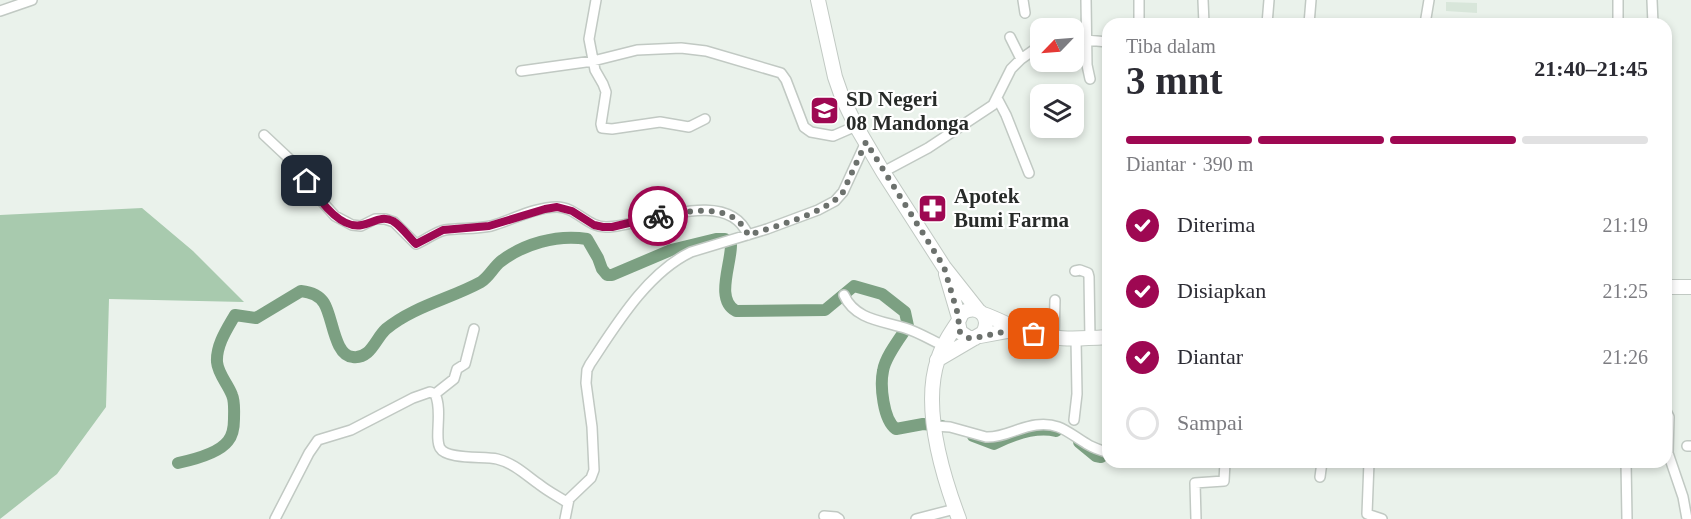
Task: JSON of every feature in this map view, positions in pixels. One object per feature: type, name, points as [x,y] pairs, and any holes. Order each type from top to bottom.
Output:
[{"type":"highway","points":[[818,0],[835,77],[856,126],[944,267],[985,317],[986,330],[938,360]]},
{"type":"highway","points":[[944,267],[960,332],[964,336],[977,337],[1018,329]]},
{"type":"highway","points":[[1672,287],[1691,287]]},
{"type":"highway","points":[[957,514],[942,465],[934,425],[933,383],[938,360],[958,320],[967,310],[980,312],[1034,334],[1076,339],[1102,338]]},
{"type":"street","points":[[0,11],[32,0]]},
{"type":"street","points":[[596,0],[589,39],[596,73],[606,92],[601,124],[603,128],[612,129],[660,122],[689,127],[705,119]]},
{"type":"street","points":[[1023,0],[1025,13]]},
{"type":"street","points":[[1086,0],[1087,65],[1090,79]]},
{"type":"street","points":[[1139,0],[1139,18]]},
{"type":"street","points":[[1203,0],[1204,18]]},
{"type":"street","points":[[1268,18],[1269,0]]},
{"type":"street","points":[[1310,18],[1311,0]]},
{"type":"street","points":[[1426,18],[1429,0]]},
{"type":"street","points":[[1618,0],[1618,18]]},
{"type":"street","points":[[1652,0],[1653,18]]},
{"type":"street","points":[[1010,37],[1021,59]]},
{"type":"street","points":[[1084,40],[1102,41]]},
{"type":"street","points":[[521,71],[593,61],[647,49],[681,48],[708,51],[781,73],[807,130],[833,136],[856,126]]},
{"type":"street","points":[[883,172],[961,128],[993,105],[1011,69],[1030,53]]},
{"type":"street","points":[[997,98],[1029,173]]},
{"type":"street","points":[[264,135],[297,166],[317,196],[335,216],[352,225],[361,226],[375,219],[386,219],[394,222],[416,244],[443,230],[489,226],[557,207],[572,211],[594,225],[603,227],[691,211],[716,211],[737,221],[744,228],[744,236]]},
{"type":"street","points":[[565,519],[571,496],[591,478],[594,470],[592,427],[586,383],[587,370],[628,310],[660,273],[686,255],[810,213],[835,201],[843,192],[866,142]]},
{"type":"street","points":[[1075,271],[1085,271],[1089,277],[1090,339]]},
{"type":"street","points":[[844,295],[847,301],[864,316],[907,328],[944,346]]},
{"type":"street","points":[[1054,300],[1054,337]]},
{"type":"street","points":[[435,394],[454,379],[457,369],[465,364],[474,329]]},
{"type":"street","points":[[1074,420],[1077,394],[1076,339]]},
{"type":"street","points":[[275,519],[318,440],[351,430],[422,394],[430,392],[435,394]]},
{"type":"street","points":[[435,394],[439,405],[439,445],[444,453],[453,456],[501,460],[568,503]]},
{"type":"street","points":[[934,425],[992,437],[1022,427],[1052,424],[1063,428],[1087,444],[1102,448]]},
{"type":"street","points":[[1672,465],[1688,516]]},
{"type":"street","points":[[1196,519],[1195,483],[1223,481],[1224,468]]},
{"type":"street","points":[[1320,477],[1321,468]]},
{"type":"street","points":[[1370,468],[1367,517],[1382,519]]},
{"type":"street","points":[[1626,468],[1626,519]]},
{"type":"street","points":[[916,519],[957,514]]},
{"type":"street","points":[[824,516],[839,519]]},
{"type":"shaded area","points":[[1446,2],[1477,3],[1477,13],[1446,11]]},
{"type":"green space","points":[[142,208],[193,251],[244,302],[109,299],[106,407],[57,474],[0,519],[0,215]]},
{"type":"waterway","points":[[178,463],[212,452],[224,445],[231,436],[234,424],[234,401],[219,371],[217,356],[223,337],[235,315],[256,318],[301,291],[311,293],[324,303],[342,350],[347,355],[359,357],[372,348],[386,329],[408,314],[481,282],[500,262],[519,250],[552,239],[564,238],[587,239],[607,275],[612,275],[671,250],[725,239],[731,245],[726,299],[736,311],[825,310],[854,286],[882,294],[905,312],[908,326],[884,366],[882,393],[888,418],[896,429],[923,424],[942,426]]},
{"type":"waterway","points":[[973,436],[994,444],[1032,431],[1056,431]]},
{"type":"waterway","points":[[1079,442],[1096,456],[1102,456]]},
{"type":"way so far","points":[[658,216],[691,211],[716,211],[737,221],[748,235],[767,229],[818,210],[837,199],[843,192],[866,142],[944,267],[959,318],[960,332],[969,338],[1018,329],[1034,334]]},
{"type":"place","name":"SD Negeri 08 Mandonga","points":[[825,111]]},
{"type":"place","name":"Apotek Bumi Farma","points":[[933,208]]},
{"type":"route","points":[[307,181],[335,216],[352,225],[361,226],[375,219],[386,219],[394,222],[416,244],[443,230],[489,226],[557,207],[572,211],[594,225],[603,227],[658,216]]}]
